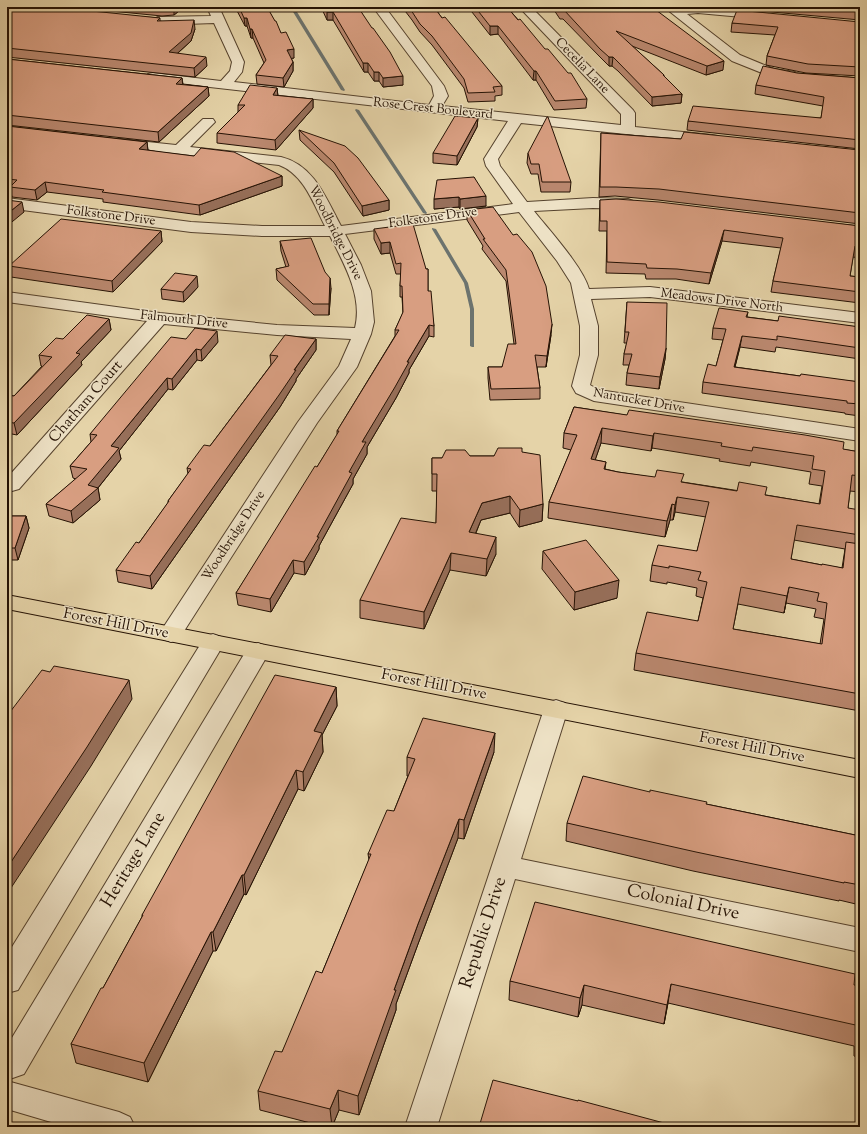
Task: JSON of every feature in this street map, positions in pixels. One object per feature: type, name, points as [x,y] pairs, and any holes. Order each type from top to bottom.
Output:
[{"type":"main road","name":"Forest Hill Drive","points":[[7,602],[860,769]]},
{"type":"street","points":[[213,7],[238,62],[236,72],[224,85]]},
{"type":"street","points":[[379,7],[438,86],[442,96],[433,109]]},
{"type":"street","name":"Cecelia Lane","points":[[525,7],[628,113],[628,129]]},
{"type":"street","points":[[673,9],[775,17]]},
{"type":"street","points":[[673,9],[736,58],[771,72],[799,76]]},
{"type":"street","points":[[147,20],[162,21],[219,19]]},
{"type":"street","name":"Rose Crest Boulevard","points":[[139,76],[728,140]]},
{"type":"street","name":"Nantucket Drive","points":[[517,118],[491,159],[493,166],[564,259],[579,283],[583,294],[589,326],[588,355],[581,386],[583,390],[594,395],[860,435]]},
{"type":"street","points":[[179,150],[208,122]]},
{"type":"street","name":"Woodbridge Drive","points":[[101,141],[290,164],[304,176],[313,187],[353,265],[363,291],[365,322],[362,334],[348,367],[308,422],[171,634]]},
{"type":"street","name":"Folkstone Drive","points":[[7,203],[191,227],[262,231],[335,231],[523,207],[593,203],[644,205]]},
{"type":"street","name":"Meadows Drive North","points":[[583,294],[650,292],[860,318]]},
{"type":"street","name":"Falmouth Drive","points":[[7,297],[160,318],[277,330],[362,334]]},
{"type":"street","name":"Chatham Court","points":[[12,485],[160,318]]},
{"type":"street","points":[[7,981],[213,642]]},
{"type":"street","name":"Heritage Lane","points":[[7,1066],[13,1064],[258,651]]},
{"type":"street","name":"Republic Drive","points":[[422,1127],[556,709]]},
{"type":"street","name":"Colonial Drive","points":[[506,866],[860,940]]},
{"type":"street","points":[[7,1094],[119,1127]]},
{"type":"building","points":[[7,7],[53,7],[160,18],[157,21],[194,20],[191,33],[169,52],[206,57],[194,68],[7,48]]},
{"type":"building","points":[[239,7],[267,7],[276,21],[281,33],[286,32],[294,49],[287,50],[293,62],[283,78],[256,75],[266,60],[252,29],[250,29],[247,18],[244,18]]},
{"type":"building","points":[[325,7],[358,7],[390,52],[403,76],[383,78],[379,72],[374,72],[368,63],[363,63],[333,12],[327,12]]},
{"type":"building","points":[[409,7],[434,7],[442,18],[445,17],[502,86],[493,87],[495,92],[468,93],[464,79],[432,36],[420,24]]},
{"type":"building","points":[[475,7],[507,7],[518,20],[520,19],[545,49],[548,49],[568,73],[571,73],[587,99],[555,101],[536,71],[534,71],[498,26],[490,26]]},
{"type":"building","points":[[558,7],[652,7],[724,61],[707,66],[616,31],[664,75],[682,94],[652,97],[613,57],[609,57],[600,49],[564,10],[560,10]]},
{"type":"building","points":[[815,7],[860,7],[860,11]]},
{"type":"building","points":[[737,10],[860,22],[860,67],[808,64],[767,56],[778,27],[732,23]]},
{"type":"building","points":[[7,59],[182,78],[176,84],[208,87],[158,132],[7,115]]},
{"type":"building","points":[[763,66],[797,73],[860,78],[860,140],[688,121],[693,106],[821,118],[824,97],[756,85]]},
{"type":"building","points":[[250,85],[277,88],[273,95],[313,99],[275,140],[217,133],[245,105],[238,105]]},
{"type":"building","points":[[455,116],[478,118],[457,156],[433,153]]},
{"type":"building","points":[[547,117],[571,182],[542,182],[539,164],[531,164],[528,153]]},
{"type":"building","points":[[7,126],[147,142],[139,149],[194,156],[201,148],[234,152],[282,176],[199,205],[102,192],[104,190],[45,182],[35,190],[10,187],[17,180],[7,179]]},
{"type":"building","points":[[299,130],[345,146],[358,158],[389,200],[362,206],[334,163]]},
{"type":"building","points":[[684,132],[860,150],[860,213],[659,189],[600,187],[601,133],[681,139]]},
{"type":"building","points":[[474,177],[486,196],[460,199],[459,197],[434,199],[437,180]]},
{"type":"building","points":[[616,199],[659,202],[860,226],[860,247],[855,246],[850,276],[860,277],[860,292],[773,281],[783,238],[724,230],[711,273],[677,269],[647,268],[646,264],[607,262],[607,221],[600,221],[600,200]]},
{"type":"building","points":[[7,200],[22,202],[7,214]]},
{"type":"building","points":[[493,207],[513,235],[517,234],[532,252],[546,286],[552,324],[547,356],[535,355],[540,388],[491,389],[488,367],[502,367],[508,344],[516,344],[506,270],[483,239],[485,239],[467,210]]},
{"type":"building","points":[[61,219],[161,231],[112,281],[9,266]]},
{"type":"building","points":[[413,224],[426,269],[428,269],[428,291],[431,291],[434,326],[429,325],[407,362],[409,362],[395,387],[362,442],[366,442],[349,472],[352,473],[317,537],[319,537],[304,562],[293,560],[270,599],[236,593],[315,466],[317,467],[339,431],[337,431],[399,330],[395,330],[403,312],[402,286],[400,286],[401,263],[396,264],[390,242],[381,243],[374,229]]},
{"type":"building","points":[[311,238],[325,272],[330,278],[329,304],[313,304],[276,269],[289,266],[280,241]]},
{"type":"building","points":[[175,273],[197,276],[183,292],[161,289]]},
{"type":"building","points":[[627,302],[667,303],[666,348],[660,377],[627,373],[632,354],[624,354],[629,332],[625,332]]},
{"type":"building","points":[[719,308],[748,312],[746,317],[778,321],[779,316],[860,327],[860,348],[777,336],[777,340],[742,336],[734,367],[860,382],[860,404],[703,382],[708,364],[716,366],[726,329],[713,328]]},
{"type":"building","points":[[87,315],[109,319],[76,353],[80,354],[14,423],[7,422],[7,395],[14,396],[52,357],[39,355],[56,338],[63,339]]},
{"type":"building","points":[[195,328],[217,331],[201,350],[196,349],[172,379],[167,378],[111,446],[119,448],[88,485],[98,488],[71,511],[46,504],[87,469],[70,466],[97,435],[90,434],[171,337],[186,339]]},
{"type":"building","points":[[285,335],[316,339],[294,370],[296,370],[279,395],[150,576],[116,570],[136,542],[139,543],[169,501],[191,469],[187,468],[204,445],[210,446],[278,356],[270,355]]},
{"type":"building","points":[[574,407],[627,415],[629,410],[844,442],[843,449],[860,452],[860,476],[852,475],[848,508],[860,510],[860,535],[797,525],[791,559],[843,568],[846,542],[860,544],[860,694],[636,653],[647,612],[698,621],[707,582],[698,580],[701,572],[669,566],[669,568],[652,565],[658,545],[697,551],[709,502],[677,497],[675,505],[672,504],[667,521],[549,502],[577,435],[564,433]],"holes":[[[602,428],[653,436],[654,433],[722,443],[721,446],[752,451],[753,447],[814,456],[812,469],[825,471],[820,504],[765,495],[767,487],[739,482],[737,491],[681,482],[684,474],[657,470],[655,477],[604,469],[606,462],[591,459]],[[741,587],[787,596],[789,587],[819,593],[817,601],[827,603],[822,644],[733,629]]]},
{"type":"building","points":[[498,448],[522,448],[522,452],[540,455],[543,504],[520,510],[510,496],[482,503],[469,532],[496,537],[487,559],[451,553],[424,612],[360,600],[401,518],[436,523],[437,474],[432,474],[432,458],[442,458],[446,450],[465,450],[470,456],[494,456]]},
{"type":"building","points":[[7,516],[26,516],[15,548],[7,548]]},
{"type":"building","points":[[586,540],[619,580],[575,592],[543,551]]},
{"type":"building","points":[[54,666],[129,680],[87,747],[7,868],[7,716],[42,670],[50,672]]},
{"type":"building","points":[[275,675],[336,687],[314,731],[322,733],[303,772],[296,770],[244,875],[242,875],[213,932],[211,932],[144,1063],[71,1044],[101,988],[103,988]]},
{"type":"building","points":[[423,718],[495,733],[464,820],[459,819],[418,924],[358,1096],[338,1090],[330,1109],[258,1091],[275,1051],[282,1052],[316,971],[322,973],[371,854],[368,854],[387,810],[394,811],[415,759],[407,757]]},
{"type":"building","points":[[583,776],[650,792],[650,790],[707,802],[706,804],[860,836],[860,885],[696,852],[567,823]]},
{"type":"building","points":[[535,902],[855,974],[854,985],[860,986],[860,1026],[671,984],[667,1005],[584,985],[580,998],[510,981]]},
{"type":"building","points":[[493,1080],[578,1100],[679,1127],[479,1127]]},
{"type":"waterway","points":[[292,7],[343,90]]},
{"type":"waterway","points":[[357,110],[425,213]]},
{"type":"waterway","points":[[434,229],[466,283],[472,309],[472,346]]}]
